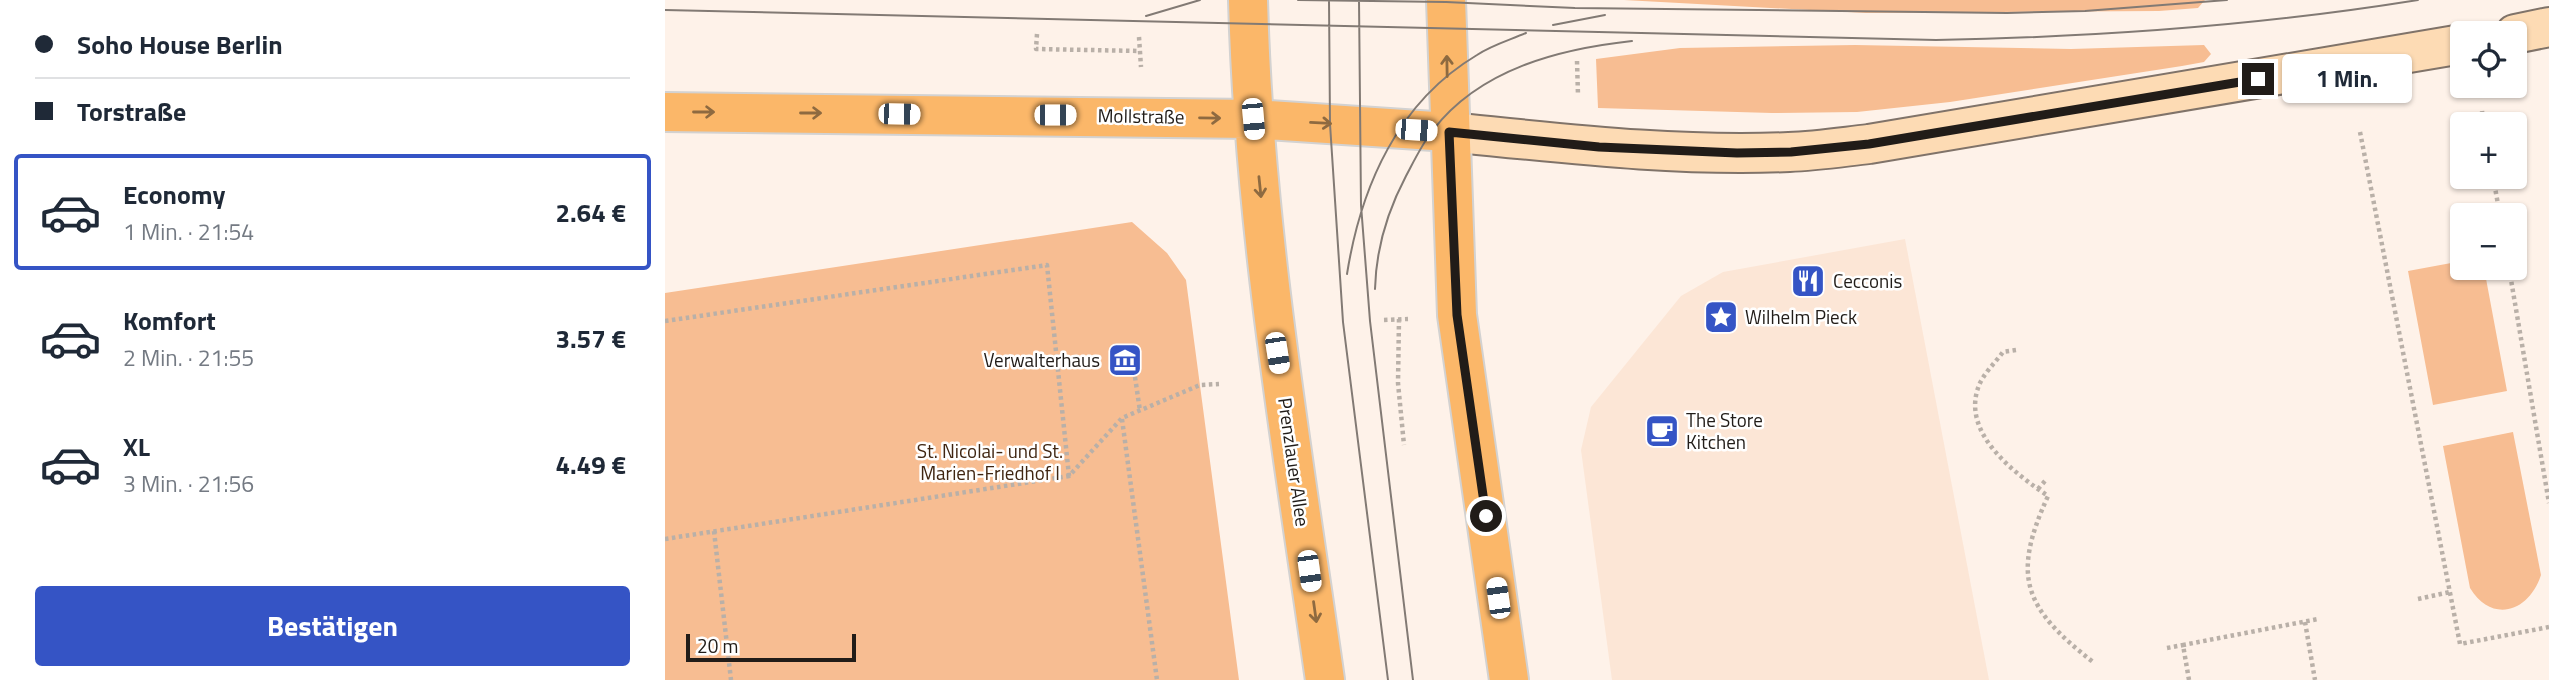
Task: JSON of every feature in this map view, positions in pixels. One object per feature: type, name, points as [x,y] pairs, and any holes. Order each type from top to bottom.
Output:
[{"type":"main road","name":"Prenzlauer Allee","points":[[1248,0],[1253,119],[1273,327],[1325,680]]},
{"type":"main road","points":[[1446,0],[1457,315],[1510,680]]},
{"type":"main road","points":[[2527,32],[2549,27]]},
{"type":"main road","points":[[1449,132],[1599,147],[1737,153],[1791,152],[1869,144],[2450,46]]},
{"type":"main road","name":"Mollstraße","points":[[665,112],[1253,119],[1449,132]]},
{"type":"path","points":[[1037,34],[1036,50],[1140,51]]},
{"type":"path","points":[[1139,37],[1141,67]]},
{"type":"path","points":[[1577,61],[1578,106]]},
{"type":"path","points":[[2360,132],[2460,644],[2549,627]]},
{"type":"path","points":[[665,321],[1047,265],[1069,476]]},
{"type":"path","points":[[2511,280],[2549,503]]},
{"type":"path","points":[[1384,320],[1411,318]]},
{"type":"path","points":[[1399,319],[1398,383],[1404,445]]},
{"type":"path","points":[[2016,350],[2003,352],[1978,386],[1975,399],[1977,416],[1993,449],[2048,496],[2028,552],[2030,587],[2038,607],[2049,622],[2093,662]]},
{"type":"path","points":[[1135,377],[1140,411]]},
{"type":"path","points":[[665,539],[1069,476],[1122,418],[1200,385],[1219,384]]},
{"type":"path","points":[[1122,418],[1157,680]]},
{"type":"path","points":[[2039,489],[2045,481]]},
{"type":"path","points":[[714,531],[731,680]]},
{"type":"path","points":[[2418,599],[2450,593]]},
{"type":"path","points":[[2167,648],[2318,619]]},
{"type":"path","points":[[2305,621],[2315,680]]},
{"type":"path","points":[[2183,645],[2189,680]]},
{"type":"shaded area","points":[[1905,239],[1989,680],[1612,680],[1581,450],[1591,407],[1681,296],[1723,272]]},
{"type":"green space","points":[[1624,0],[2205,0],[2198,8],[2159,11],[1866,13]]},
{"type":"green space","points":[[1855,45],[2071,49],[2204,45],[2211,54],[2204,62],[2182,66],[1950,102],[1857,112],[1772,113],[1598,108],[1596,59],[1680,48]]},
{"type":"green space","name":"St. Nicolai- und St. Marien-Friedhof I","points":[[1132,222],[1167,253],[1186,280],[1239,680],[665,680],[665,293]]},
{"type":"green space","points":[[2450,263],[2450,280],[2486,280],[2507,391],[2433,405],[2408,271]]},
{"type":"green space","points":[[2513,432],[2541,575],[2528,598],[2509,609],[2499,609],[2479,599],[2470,588],[2443,446]]},
{"type":"tram line","points":[[1146,16],[1200,0]]},
{"type":"tram line","points":[[1298,0],[1446,2],[1575,8],[2007,13],[2085,11],[2227,0]]},
{"type":"tram line","points":[[1329,0],[1330,124],[1343,322],[1388,680]]},
{"type":"tram line","points":[[1359,0],[1361,205],[1370,321],[1413,680]]},
{"type":"tram line","points":[[665,10],[1936,40],[2178,29],[2298,17],[2418,0]]},
{"type":"tram line","points":[[1553,25],[1605,15]]},
{"type":"tram line","points":[[1347,274],[1353,241],[1373,178],[1405,122],[1425,97],[1449,74],[1483,51],[1526,33]]},
{"type":"tram line","points":[[1375,289],[1380,245],[1393,203],[1425,141],[1452,109],[1497,77],[1523,66],[1577,50],[1632,41]]},
{"type":"place","name":"Cecconis","points":[[1808,281]]},
{"type":"place","name":"Wilhelm Pieck","points":[[1721,317]]},
{"type":"place","name":"Verwalterhaus","points":[[1125,360]]},
{"type":"place","name":"The Store Kitchen","points":[[1662,431]]},
{"type":"route","points":[[1486,516],[1457,315],[1449,132],[1599,147],[1737,153],[1791,152],[1869,144],[2258,79]]}]
